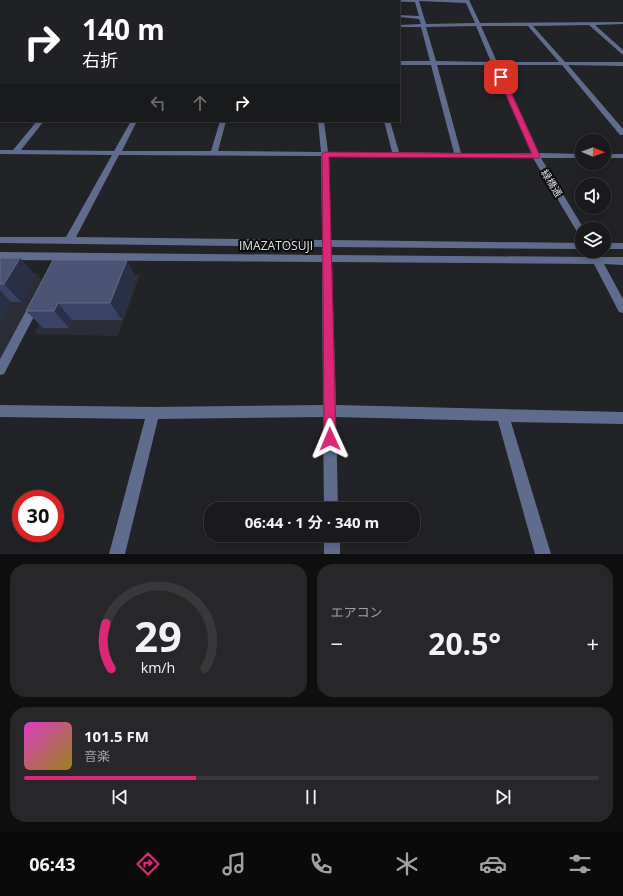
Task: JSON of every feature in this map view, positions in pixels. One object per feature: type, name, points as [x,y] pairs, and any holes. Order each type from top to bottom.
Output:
[{"type":"street","points":[[375,0],[468,1]]},
{"type":"street","points":[[417,0],[458,155]]},
{"type":"street","name":"緑橋通","points":[[468,1],[536,156],[575,222]]},
{"type":"street","points":[[400,16],[421,18]]},
{"type":"street","points":[[590,23],[623,53]]},
{"type":"street","points":[[400,26],[424,27],[623,23]]},
{"type":"street","points":[[529,24],[623,132]]},
{"type":"street","points":[[400,63],[623,64]]},
{"type":"street","points":[[15,152],[40,122]]},
{"type":"street","points":[[69,241],[133,122]]},
{"type":"street","points":[[214,153],[223,122]]},
{"type":"street","points":[[321,122],[325,154],[328,244],[326,258],[332,502]]},
{"type":"street","points":[[387,122],[396,155]]},
{"type":"street","points":[[0,152],[575,156]]},
{"type":"street","points":[[611,156],[623,156]]},
{"type":"street","name":"IMAZATOSUJI","points":[[0,240],[575,246]]},
{"type":"street","points":[[611,246],[623,246]]},
{"type":"street","name":"IMAZATOSUJI","points":[[0,256],[623,261]]},
{"type":"street","points":[[55,267],[60,257]]},
{"type":"street","points":[[595,258],[623,309]]},
{"type":"street","points":[[0,370],[40,295]]},
{"type":"street","points":[[0,411],[153,413],[330,411],[623,418]]},
{"type":"street","points":[[117,554],[153,413]]},
{"type":"street","points":[[503,415],[543,554]]},
{"type":"street","points":[[332,542],[332,554]]},
{"type":"shaded area","points":[[0,273],[37,273],[43,282],[0,358]]},
{"type":"shaded area","points":[[68,275],[140,275],[118,336],[34,334],[61,280]]},
{"type":"building","points":[[0,258],[20,258],[4,284],[0,284]]},
{"type":"building","points":[[53,260],[127,260],[110,303],[58,303],[54,311],[26,311]]},
{"type":"route","points":[[330,439],[326,274],[328,244],[325,154],[536,156],[501,77]]}]
